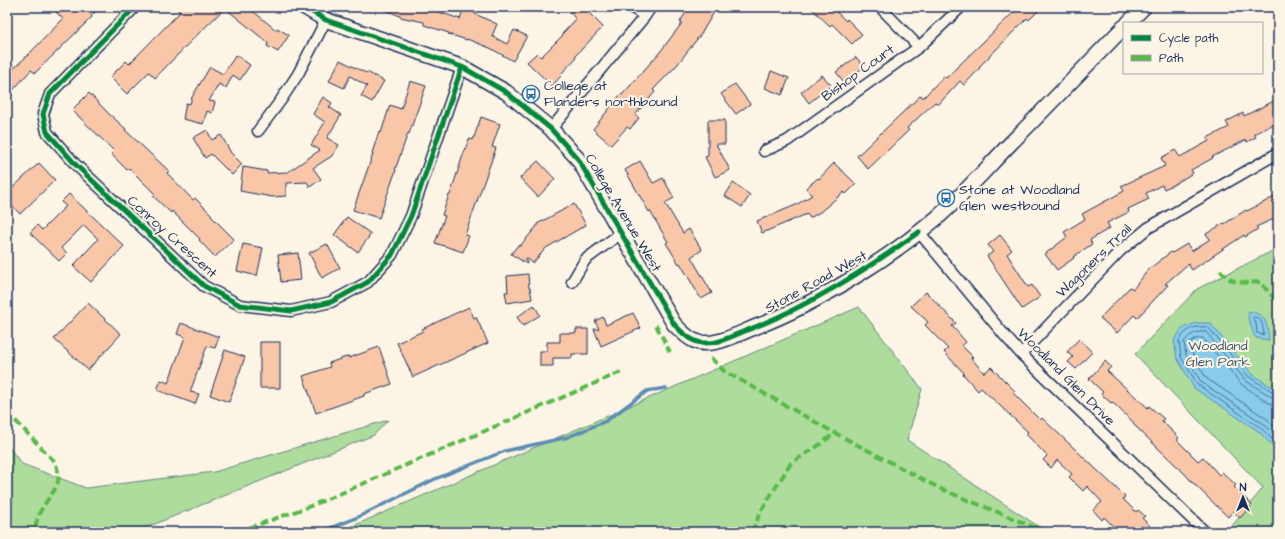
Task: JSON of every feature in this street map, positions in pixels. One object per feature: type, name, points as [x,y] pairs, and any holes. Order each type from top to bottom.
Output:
[{"type":"main road","name":"College Avenue West","points":[[304,7],[326,20],[462,67],[506,92],[551,129],[578,159],[674,324],[681,332],[695,342]]},
{"type":"main road","points":[[1129,22],[1144,7]]},
{"type":"main road","name":"Stone Road West","points":[[695,342],[704,344],[716,342],[769,322],[824,294],[870,266],[919,232],[967,188],[1123,28]]},
{"type":"street","name":"Conroy Crescent","points":[[135,7],[50,94],[43,114],[47,132],[76,166],[204,286],[240,304],[294,310],[331,302],[368,282],[392,255],[411,216],[462,67]]},
{"type":"street","points":[[631,7],[645,16]]},
{"type":"street","points":[[551,129],[651,7]]},
{"type":"street","points":[[880,7],[919,47]]},
{"type":"street","name":"Bishop Court","points":[[764,151],[787,141],[919,47],[961,7]]},
{"type":"street","points":[[258,130],[281,100],[298,74],[326,20]]},
{"type":"street","name":"Wagoners Trail","points":[[1021,354],[1120,251],[1148,228],[1278,153]]},
{"type":"street","name":"Woodland Glen Drive","points":[[919,232],[1021,354],[1205,532]]},
{"type":"street","points":[[572,282],[585,260],[621,233]]},
{"type":"green space","name":"Woodland Glen Park","points":[[1278,248],[1278,532],[1236,532],[1232,526],[1263,488],[1135,354],[1197,289]]},
{"type":"green space","points":[[859,307],[922,389],[907,440],[1047,532],[339,532]]},
{"type":"green space","points":[[388,420],[374,435],[135,532],[7,532],[7,445],[22,464],[86,488],[214,472]]},
{"type":"water","points":[[1249,311],[1260,315],[1263,318],[1266,324],[1269,340],[1256,338],[1254,336],[1248,319]]},
{"type":"water","points":[[1196,323],[1210,323],[1252,374],[1278,391],[1278,451],[1258,431],[1194,388],[1177,358],[1174,340],[1183,328]]},
{"type":"building","points":[[61,7],[100,7],[91,16],[92,17],[35,73],[31,70],[7,97],[7,62],[14,68],[29,54],[63,19],[56,12]]},
{"type":"building","points":[[175,7],[248,7],[276,30],[277,28],[289,35],[278,52],[267,46],[268,43],[225,8],[155,78],[149,72],[127,94],[110,77],[126,61],[129,64],[180,12]]},
{"type":"building","points":[[379,7],[424,7],[460,19],[463,9],[476,13],[475,14],[497,24],[492,36],[507,44],[514,30],[527,36],[513,61],[490,48],[424,25],[424,22],[400,17]]},
{"type":"building","points":[[575,7],[583,7],[603,27],[575,56],[576,58],[552,86],[527,62],[537,53],[541,57],[563,35],[562,34],[576,19],[570,13]]},
{"type":"building","points":[[689,7],[717,7],[701,34],[677,65],[653,90],[655,92],[635,115],[639,118],[630,129],[627,127],[611,145],[593,129],[621,94],[622,95],[660,52],[682,23],[680,22]]},
{"type":"building","points":[[810,7],[831,7],[846,21],[847,19],[862,34],[852,44],[832,24],[830,26]]},
{"type":"building","points":[[1019,7],[1042,7],[1029,20],[1027,18],[979,67],[980,68],[964,85],[960,81],[938,105],[935,102],[907,128],[909,130],[868,169],[857,156],[921,95],[923,98],[944,76],[946,78]]},
{"type":"building","points":[[236,55],[250,65],[240,80],[233,75],[226,88],[219,84],[209,101],[215,102],[212,113],[207,111],[203,124],[183,119],[186,103],[190,104],[192,97],[210,67],[223,74]]},
{"type":"building","points":[[856,57],[864,67],[844,82],[836,72]]},
{"type":"building","points":[[340,60],[384,81],[372,102],[361,96],[367,86],[350,76],[344,88],[329,81]]},
{"type":"building","points":[[771,71],[789,78],[782,95],[765,88]]},
{"type":"building","points":[[822,75],[831,85],[809,103],[801,92]]},
{"type":"building","points":[[410,81],[426,86],[379,218],[353,210],[373,154],[372,153],[379,132],[381,133],[390,105],[401,109]]},
{"type":"building","points":[[735,84],[750,104],[736,114],[721,94]]},
{"type":"building","points":[[89,93],[126,129],[125,130],[169,171],[167,173],[193,200],[195,198],[234,239],[215,257],[199,240],[200,239],[172,211],[171,213],[153,196],[155,194],[129,168],[127,170],[111,154],[114,151],[72,110]]},
{"type":"building","points":[[323,97],[332,103],[329,107],[341,115],[327,138],[339,145],[332,156],[313,168],[321,179],[310,187],[307,182],[286,183],[286,196],[272,197],[240,191],[243,167],[267,171],[267,173],[288,172],[320,150],[311,145],[325,122],[313,114]]},
{"type":"building","points":[[1278,99],[1278,122],[1254,134],[1256,137],[1247,142],[1246,140],[1212,157],[1213,158],[1191,170],[1193,173],[1173,185],[1164,189],[1162,185],[1146,193],[1149,199],[1128,209],[1129,212],[1107,223],[1110,228],[1090,240],[1092,244],[1057,270],[1045,254],[1067,237],[1064,232],[1085,219],[1082,214],[1124,191],[1121,186],[1165,166],[1161,158],[1175,150],[1180,157],[1209,141],[1207,138],[1229,127],[1226,122],[1243,113],[1244,116]]},
{"type":"building","points":[[481,117],[500,124],[492,147],[496,148],[465,235],[469,236],[463,252],[435,243],[445,216],[442,215],[462,158],[469,139],[473,140]]},
{"type":"building","points":[[708,120],[725,120],[725,144],[716,144],[730,170],[715,177],[705,157],[708,156]]},
{"type":"building","points":[[207,130],[212,140],[221,135],[231,153],[242,164],[232,175],[211,154],[205,158],[193,138]]},
{"type":"building","points":[[538,161],[555,179],[538,197],[520,178]]},
{"type":"building","points":[[640,161],[653,183],[663,178],[674,198],[665,203],[683,233],[689,229],[702,250],[691,257],[712,293],[701,299],[680,263],[679,264],[666,243],[668,242],[625,170]]},
{"type":"building","points":[[39,163],[55,180],[20,214],[7,200],[7,193]]},
{"type":"building","points":[[834,163],[856,184],[846,194],[844,192],[820,212],[810,218],[807,214],[762,233],[757,221],[796,205],[812,195],[806,188],[818,178],[819,179]]},
{"type":"building","points":[[733,183],[750,195],[742,207],[725,196]]},
{"type":"building","points":[[69,194],[124,246],[91,282],[73,266],[98,239],[84,225],[61,248],[67,253],[59,261],[30,233],[37,225],[42,230],[66,206],[61,202]]},
{"type":"building","points":[[1278,195],[1278,217],[1256,227],[1258,229],[1245,237],[1244,235],[1192,270],[1188,264],[1165,284],[1168,285],[1137,318],[1134,315],[1117,333],[1100,318],[1130,287],[1133,289],[1149,269],[1171,252],[1172,253],[1187,244],[1192,251],[1210,239],[1206,234],[1246,210],[1247,211]]},
{"type":"building","points":[[574,204],[586,225],[546,248],[533,263],[526,258],[527,264],[511,254],[518,245],[520,246],[537,226],[537,224]]},
{"type":"building","points":[[347,217],[371,234],[358,252],[334,235]]},
{"type":"building","points":[[1000,235],[1012,250],[1007,254],[1028,287],[1032,285],[1040,297],[1022,309],[987,256],[993,252],[988,245]]},
{"type":"building","points":[[243,244],[263,248],[257,276],[237,271]]},
{"type":"building","points":[[327,244],[340,268],[322,278],[309,253]]},
{"type":"building","points":[[298,253],[301,280],[281,282],[278,255]]},
{"type":"building","points":[[528,274],[529,288],[532,299],[507,303],[505,292],[508,292],[507,276]]},
{"type":"building","points":[[926,292],[956,323],[952,326],[966,342],[962,346],[973,357],[971,358],[984,373],[991,367],[1015,391],[1013,393],[1040,420],[1042,418],[1114,486],[1125,497],[1123,499],[1136,512],[1138,510],[1145,516],[1142,518],[1156,532],[1119,532],[1104,517],[1102,520],[1093,510],[1102,502],[1087,486],[1083,491],[1069,477],[1072,474],[1057,460],[1051,468],[1043,460],[1047,456],[1026,434],[1028,432],[981,388],[978,391],[963,374],[964,373],[944,352],[948,349],[925,325],[928,322],[911,306]]},
{"type":"building","points":[[88,303],[121,334],[88,370],[54,339]]},
{"type":"building","points":[[534,305],[540,315],[523,326],[517,317]]},
{"type":"building","points":[[469,307],[474,318],[476,317],[488,343],[413,377],[397,343],[423,331],[422,329]]},
{"type":"building","points":[[633,313],[641,328],[601,346],[594,329],[599,329],[595,321],[603,317],[606,325]]},
{"type":"building","points":[[181,323],[219,337],[215,348],[207,346],[190,392],[199,394],[195,404],[157,390],[161,380],[168,383],[185,337],[177,334]]},
{"type":"building","points":[[576,329],[588,329],[588,354],[572,354],[572,358],[553,358],[553,366],[540,366],[540,351],[547,351],[547,342],[560,342],[560,333],[576,333]]},
{"type":"building","points":[[1079,339],[1092,352],[1076,369],[1068,362],[1073,357],[1067,352]]},
{"type":"building","points":[[260,342],[280,342],[280,388],[260,388]]},
{"type":"building","points":[[379,347],[392,384],[364,394],[364,396],[316,413],[303,376],[330,367],[329,363],[349,356],[349,358]]},
{"type":"building","points":[[225,350],[245,357],[229,402],[210,395]]},
{"type":"building","points":[[1105,361],[1111,367],[1107,371],[1148,408],[1149,406],[1164,419],[1162,421],[1179,438],[1177,440],[1198,461],[1203,457],[1219,475],[1222,472],[1236,485],[1234,487],[1252,505],[1240,518],[1233,511],[1228,517],[1133,424],[1134,423],[1112,402],[1111,403],[1101,394],[1103,392],[1089,379]]},
{"type":"waterway","points":[[320,532],[356,518],[435,479],[505,451],[568,437],[606,421],[647,391],[666,388]]},
{"type":"marked path","points":[[1220,270],[1224,275],[1233,281],[1243,283],[1260,282],[1278,303]]},
{"type":"marked path","points":[[656,325],[670,352]]},
{"type":"marked path","points":[[711,358],[724,371],[835,433],[941,489],[1046,532]]},
{"type":"marked path","points":[[237,532],[337,495],[621,372]]},
{"type":"marked path","points":[[7,412],[54,461],[58,470],[59,477],[57,484],[42,509],[37,520],[35,532]]},
{"type":"marked path","points":[[752,532],[761,511],[791,463],[835,433]]},
{"type":"cycle path","points":[[135,7],[50,94],[43,114],[47,132],[76,165],[204,286],[240,305],[291,311],[331,302],[368,282],[392,255],[411,216],[462,67]]},
{"type":"cycle path","points":[[304,7],[326,20],[462,67],[506,92],[551,129],[578,159],[674,324],[684,334],[700,343],[720,341],[791,311],[835,287],[877,261],[919,232]]},
{"type":"place","name":"College at Flanders northbound","points":[[531,94]]},
{"type":"place","name":"Stone at Woodland Glen westbound","points":[[946,198]]}]
